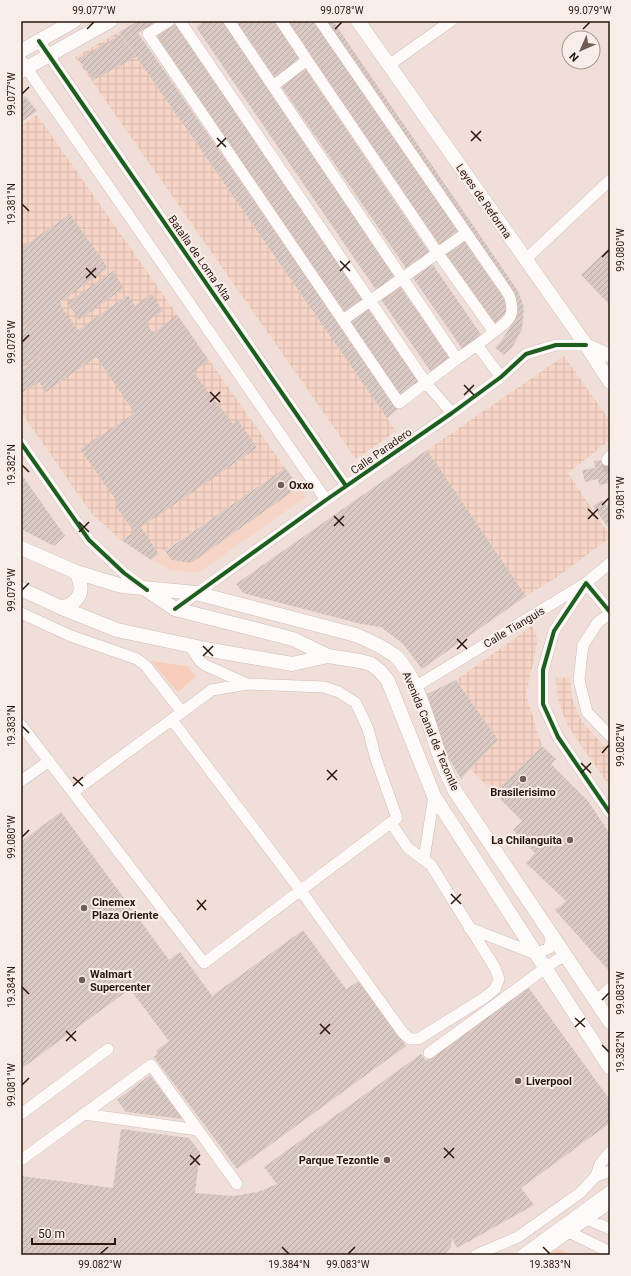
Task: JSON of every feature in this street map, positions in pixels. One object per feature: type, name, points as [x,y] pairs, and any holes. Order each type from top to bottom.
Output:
[{"type":"main road","points":[[21,51],[74,21]]},
{"type":"main road","points":[[23,66],[49,55],[110,21]]},
{"type":"main road","name":"Leyes de Reforma","points":[[358,21],[586,345],[610,382]]},
{"type":"main road","points":[[586,345],[610,356]]},
{"type":"main road","name":"Avenida Canal de Tezontle","points":[[21,548],[76,572],[122,586],[147,590],[196,593],[356,635],[378,644],[398,660],[406,668],[415,687],[441,760],[455,791],[610,1022]]},
{"type":"main road","points":[[62,608],[70,606],[78,598],[81,589],[80,581],[76,572]]},
{"type":"main road","name":"Avenida Canal de Tezontle","points":[[21,589],[62,608],[117,630],[190,646],[292,664],[328,656]]},
{"type":"main road","name":"Avenida Canal de Tezontle","points":[[147,590],[175,609],[293,639],[328,656],[360,660],[371,664],[380,671],[388,681],[434,796],[610,1068]]},
{"type":"street","points":[[169,21],[148,34],[399,403],[511,318],[513,307],[509,295],[320,21]]},
{"type":"street","points":[[229,21],[457,359]]},
{"type":"street","points":[[281,21],[437,252],[494,332]]},
{"type":"street","points":[[389,65],[451,21]]},
{"type":"street","points":[[185,22],[426,383],[452,413]]},
{"type":"street","name":"Batalla de Loma Alta","points":[[39,41],[346,486]]},
{"type":"street","points":[[273,86],[307,60]]},
{"type":"street","points":[[23,66],[326,500]]},
{"type":"street","points":[[525,260],[610,180]]},
{"type":"street","points":[[343,320],[437,252],[466,233]]},
{"type":"street","points":[[477,345],[501,377]]},
{"type":"street","name":"Calle Paradero","points":[[175,609],[326,500],[452,413],[501,377],[526,354],[556,345],[586,345]]},
{"type":"street","points":[[21,443],[89,540],[124,574],[147,590]]},
{"type":"street","name":"Calle Tianguis","points":[[415,687],[586,583],[610,563]]},
{"type":"street","points":[[610,736],[587,712],[579,680],[583,645],[598,622],[610,613],[586,583],[554,631],[543,670],[543,704],[558,737],[610,813]]},
{"type":"street","points":[[21,613],[71,636],[137,659],[146,666],[182,712]]},
{"type":"street","points":[[190,646],[200,661],[205,665],[247,684]]},
{"type":"street","points":[[21,725],[204,963],[397,818],[376,759],[368,729],[356,703],[340,692],[324,687],[247,684],[212,690],[73,792]]},
{"type":"street","points":[[172,720],[301,891],[399,1028],[410,1039],[418,1039],[484,998],[495,989],[499,979],[495,968],[431,865],[408,848],[391,823]]},
{"type":"street","points":[[21,781],[49,761]]},
{"type":"street","points":[[424,859],[434,796]]},
{"type":"street","points":[[469,928],[536,954],[549,948],[552,935]]},
{"type":"street","points":[[429,1053],[561,958],[568,960]]},
{"type":"street","points":[[596,1001],[610,988]]},
{"type":"street","points":[[21,1114],[108,1049]]},
{"type":"street","points":[[21,1160],[151,1065],[237,1184]]},
{"type":"street","points":[[84,1114],[198,1130]]},
{"type":"street","points":[[596,1176],[600,1164],[610,1152]]},
{"type":"street","points":[[476,1255],[518,1237],[580,1194],[610,1159]]},
{"type":"street","points":[[596,1176],[610,1172]]},
{"type":"street","points":[[522,1255],[610,1190]]},
{"type":"street","points":[[537,1255],[610,1203]]},
{"type":"street","points":[[587,1220],[610,1229]]},
{"type":"street","points":[[569,1232],[610,1252]]},
{"type":"shaded area","points":[[119,32],[396,431],[356,459],[75,57]]},
{"type":"shaded area","points":[[37,115],[285,468],[159,554],[141,527],[121,540],[92,514],[21,412],[21,126]]},
{"type":"shaded area","points":[[564,356],[610,421],[610,440],[568,473],[610,538],[554,579],[526,596],[427,450]]},
{"type":"shaded area","points":[[285,468],[306,497],[198,573],[171,570],[152,560]]},
{"type":"shaded area","points":[[532,626],[538,640],[526,695],[542,746],[494,793],[470,769],[498,740],[456,680]]},
{"type":"shaded area","points":[[151,661],[187,666],[196,676],[178,692]]},
{"type":"shaded area","points":[[570,677],[572,699],[582,722],[610,752],[610,787],[568,726],[558,701],[556,678]]},
{"type":"shaded area","points":[[558,1249],[573,1255],[549,1255]]},
{"type":"building","points":[[138,21],[159,21],[138,33],[398,409],[387,418],[119,32]]},
{"type":"building","points":[[175,21],[364,300],[345,313],[155,36]]},
{"type":"building","points":[[204,21],[223,21],[395,277],[376,290],[196,27]]},
{"type":"building","points":[[236,21],[275,21],[301,60],[275,78]]},
{"type":"building","points":[[287,21],[315,21],[459,232],[440,246]]},
{"type":"building","points":[[322,21],[333,21],[518,291],[524,307],[522,329],[513,346],[504,355],[495,348],[512,324],[516,307]]},
{"type":"building","points":[[120,35],[136,57],[93,80],[78,59]]},
{"type":"building","points":[[305,68],[429,252],[406,268],[281,86]]},
{"type":"building","points":[[25,96],[37,111],[21,122],[21,99]]},
{"type":"building","points":[[70,214],[108,268],[59,303],[78,330],[128,295],[135,306],[152,294],[163,311],[146,322],[153,333],[177,315],[209,361],[193,372],[233,424],[238,420],[257,448],[141,527],[159,554],[151,560],[121,540],[134,532],[115,505],[118,503],[80,449],[135,413],[96,357],[46,392],[39,382],[22,393],[21,392],[21,370],[52,348],[23,367],[21,364],[21,330],[36,319],[21,329],[21,248]]},
{"type":"building","points":[[463,239],[508,304],[505,317],[495,324],[444,252]]},
{"type":"building","points":[[610,247],[610,305],[581,275]]},
{"type":"building","points":[[431,262],[482,336],[463,350],[411,275]]},
{"type":"building","points":[[113,271],[124,288],[79,320],[67,303]]},
{"type":"building","points":[[399,285],[451,359],[431,372],[380,298]]},
{"type":"building","points":[[369,308],[420,382],[401,396],[349,321]]},
{"type":"building","points":[[427,450],[526,596],[422,669],[403,644],[381,627],[361,624],[243,593],[236,584]]},
{"type":"building","points":[[610,459],[610,483],[599,485],[598,479],[585,482],[582,470],[595,468],[594,461]]},
{"type":"building","points":[[285,468],[299,487],[191,563],[172,560],[165,551]]},
{"type":"building","points":[[21,474],[65,536],[54,546],[21,529]]},
{"type":"building","points":[[602,500],[606,506],[610,503],[610,524],[607,526],[593,506]]},
{"type":"building","points":[[456,680],[498,740],[461,779],[444,750],[427,694]]},
{"type":"building","points":[[542,746],[556,759],[551,764],[588,801],[610,834],[610,972],[555,910],[566,901],[526,863],[535,853],[513,830],[522,821],[494,793]]},
{"type":"building","points":[[61,812],[169,960],[180,952],[212,996],[303,930],[346,989],[359,981],[406,1046],[237,1169],[154,1057],[158,1054],[156,1051],[169,1041],[130,989],[21,1069],[21,839],[22,841]]},
{"type":"building","name":"Parque Tezontle","points":[[528,987],[610,1100],[610,1123],[521,1188],[534,1205],[457,1248],[452,1238],[451,1247],[444,1255],[421,1255],[418,1252],[420,1255],[21,1255],[21,1176],[113,1188],[121,1129],[189,1138],[200,1152],[195,1193],[234,1196],[258,1192],[277,1184],[264,1167],[421,1054],[426,1061]]},
{"type":"building","points":[[150,1075],[183,1119],[126,1112],[117,1100]]},
{"type":"tunnel","points":[[607,460],[610,475]]},
{"type":"cycle path","points":[[39,41],[346,486]]},
{"type":"cycle path","points":[[175,609],[326,500],[452,413],[501,377],[526,354],[556,345],[586,345]]},
{"type":"cycle path","points":[[21,443],[89,540],[124,573],[147,590]]},
{"type":"cycle path","points":[[610,612],[586,583],[554,631],[543,670],[543,704],[558,737],[610,813]]},
{"type":"place","name":"Oxxo","points":[[281,485]]},
{"type":"place","name":"Brasilerisimo","points":[[523,779]]},
{"type":"place","name":"La Chilanguita","points":[[570,840]]},
{"type":"place","name":"Cinemex Plaza Oriente","points":[[84,908]]},
{"type":"place","name":"Walmart Supercenter","points":[[82,980]]},
{"type":"place","name":"Liverpool","points":[[518,1081]]},
{"type":"place","name":"Parque Tezontle","points":[[387,1160]]}]
